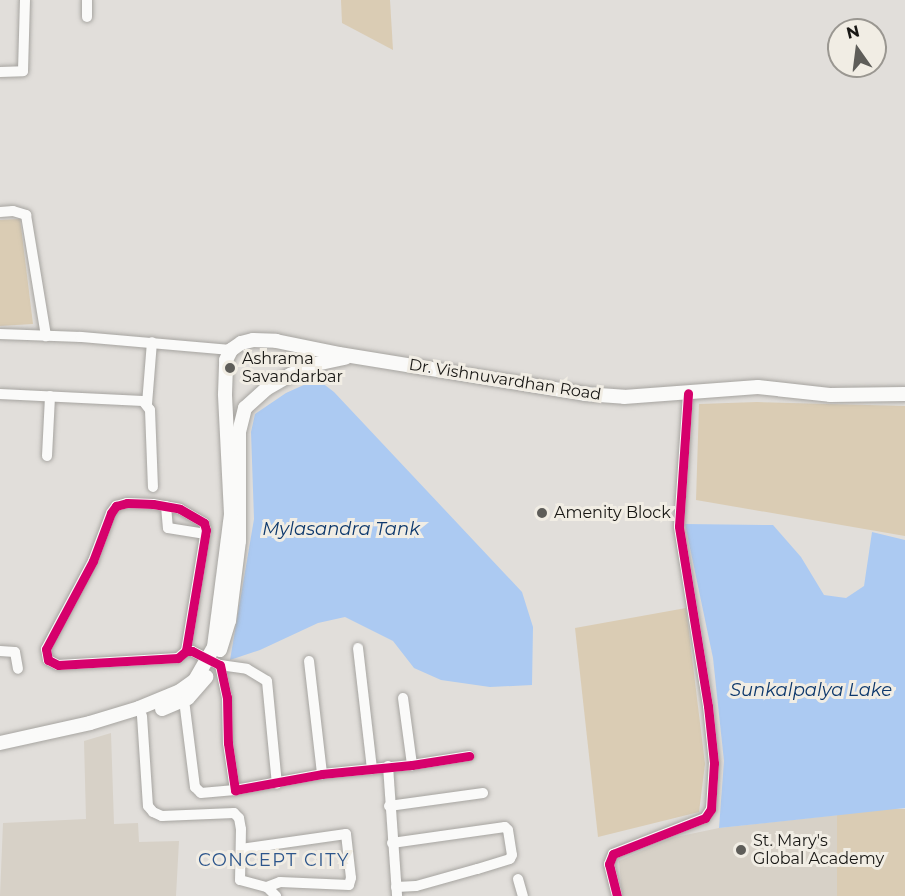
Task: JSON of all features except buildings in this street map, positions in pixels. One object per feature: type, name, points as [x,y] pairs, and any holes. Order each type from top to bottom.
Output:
[{"type":"main road","name":"Dr. Vishnuvardhan Road","points":[[0,743],[90,723],[167,698],[195,680],[214,662],[231,513],[225,394],[226,360],[231,350],[254,340],[276,341],[356,357],[585,394],[624,397],[758,387],[830,395],[905,394]]},
{"type":"main road","name":"Dr. Vishnuvardhan Road","points":[[0,753],[142,716],[184,700],[198,689],[214,662],[229,621],[239,541],[239,432],[245,408],[266,389],[290,375],[329,361],[356,357]]},
{"type":"street","points":[[0,72],[23,71],[25,0]]},
{"type":"street","points":[[87,0],[87,17]]},
{"type":"street","points":[[0,212],[13,211],[26,215],[46,336]]},
{"type":"street","points":[[0,334],[152,342],[231,350]]},
{"type":"street","points":[[152,342],[147,405],[150,410],[153,487]]},
{"type":"street","points":[[617,896],[609,864],[614,854],[705,818],[711,809],[714,763],[708,706],[679,513],[688,393]]},
{"type":"street","points":[[0,394],[135,400],[147,405]]},
{"type":"street","points":[[47,456],[50,396]]},
{"type":"street","points":[[127,503],[166,506],[197,516],[204,523],[206,534],[186,651],[178,658],[58,665],[48,660],[46,649],[93,561],[116,506],[127,503]]},
{"type":"street","points":[[166,506],[168,528],[206,534]]},
{"type":"street","points":[[358,648],[372,769]]},
{"type":"street","points":[[0,651],[15,652],[18,669]]},
{"type":"street","points":[[186,651],[214,662],[247,669],[267,681],[277,784]]},
{"type":"street","points":[[309,661],[322,774]]},
{"type":"street","points":[[214,662],[227,697],[228,743],[235,790]]},
{"type":"street","points":[[403,698],[412,765]]},
{"type":"street","points":[[184,700],[195,787],[201,793],[277,784],[322,774],[412,765],[469,756]]},
{"type":"street","points":[[142,716],[148,806],[153,812],[162,816],[234,813],[239,818],[242,829],[241,849],[240,880],[267,886],[280,882],[349,885],[346,834],[241,849]]},
{"type":"street","points":[[388,766],[389,806],[392,843],[397,891],[510,859],[512,855],[508,830],[505,827],[392,843]]},
{"type":"street","points":[[389,806],[483,793]]},
{"type":"street","points":[[518,879],[523,896]]},
{"type":"street","points":[[267,886],[276,896]]},
{"type":"shaded area","points":[[341,0],[390,0],[393,50],[342,23]]},
{"type":"shaded area","points":[[20,219],[33,324],[0,326],[0,220]]},
{"type":"shaded area","points":[[757,402],[905,406],[905,536],[696,500],[699,404]]},
{"type":"shaded area","points":[[686,608],[705,764],[699,812],[598,837],[575,628]]},
{"type":"shaded area","points":[[111,733],[114,824],[138,823],[139,842],[179,841],[176,896],[0,896],[3,823],[86,819],[84,741]]},
{"type":"shaded area","points":[[837,809],[905,809],[905,896],[837,896]]},
{"type":"shaded area","name":"St. Mary's Global Academy","points":[[837,815],[837,896],[622,896],[619,861],[671,838],[719,828]]},
{"type":"water","name":"Mylasandra Tank","points":[[317,379],[334,392],[522,592],[533,627],[532,685],[490,687],[441,680],[414,668],[393,641],[345,617],[318,623],[260,650],[230,660],[254,519],[251,432],[255,414],[286,393]]},
{"type":"water","name":"Sunkalpalya Lake","points":[[685,524],[773,525],[801,557],[824,595],[846,598],[864,586],[872,532],[905,540],[905,808],[719,828],[724,761],[713,658]]},
{"type":"cycle path","points":[[617,896],[609,864],[613,854],[705,818],[711,809],[714,763],[708,706],[679,526],[688,393]]},
{"type":"cycle path","points":[[127,503],[153,504],[180,509],[204,523],[206,530],[186,651],[178,658],[58,665],[48,660],[46,649],[93,561],[111,513],[116,506],[127,503]]},
{"type":"cycle path","points":[[186,651],[192,651],[220,665],[227,697],[228,743],[235,790],[322,774],[412,765],[469,756]]},
{"type":"place","name":"Ashrama Savandarbar","points":[[230,368]]},
{"type":"place","name":"Amenity Block","points":[[542,513]]},
{"type":"place","name":"St. Mary's Global Academy","points":[[741,850]]},
{"type":"district","name":"CONCEPT CITY","points":[[274,860]]}]
